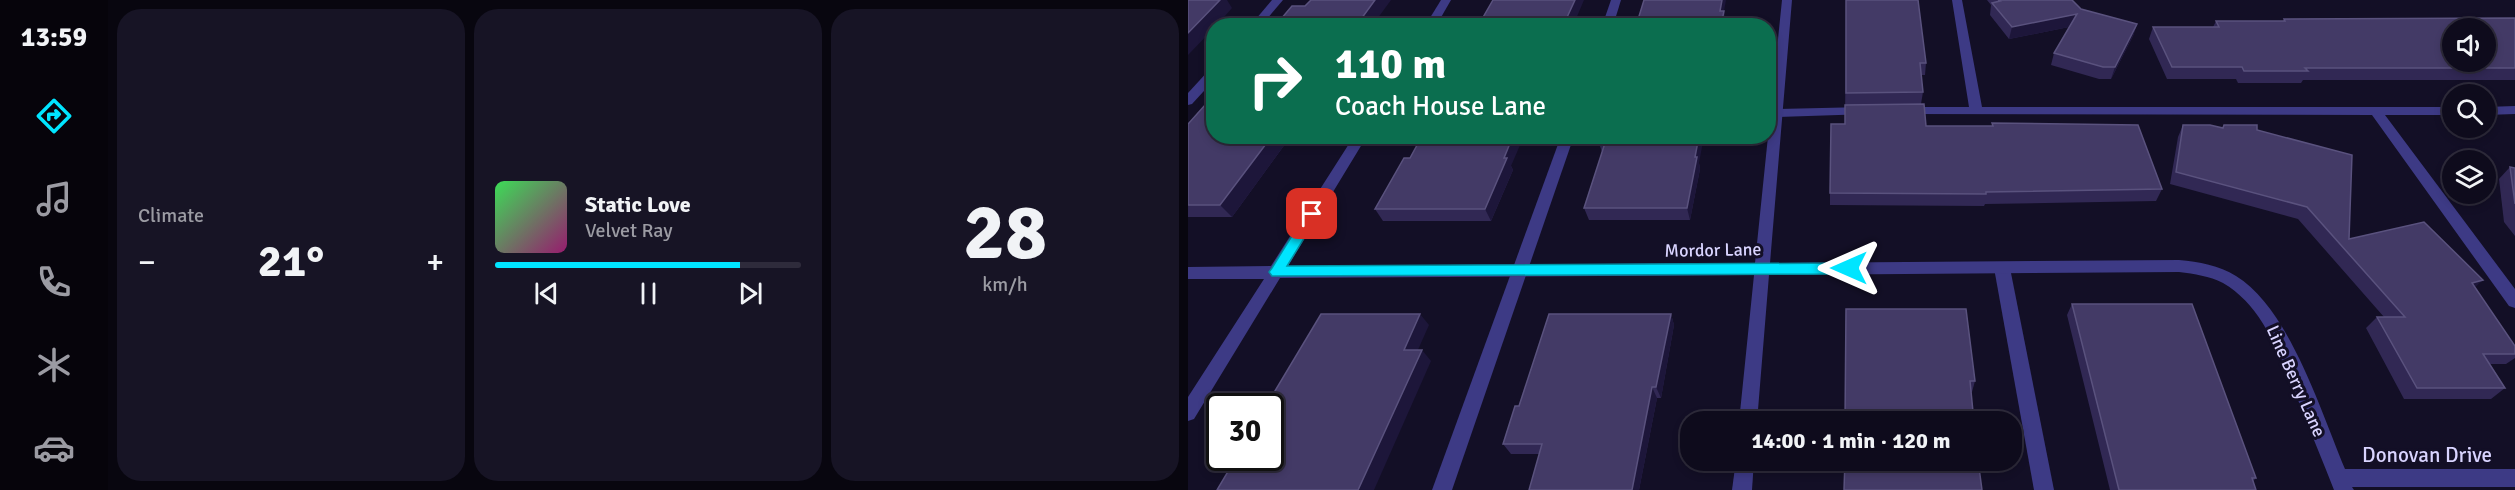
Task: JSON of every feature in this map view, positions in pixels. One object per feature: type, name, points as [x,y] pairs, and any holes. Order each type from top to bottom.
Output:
[{"type":"street","points":[[1263,18],[1278,0]]},
{"type":"street","points":[[1435,18],[1446,0]]},
{"type":"street","points":[[1610,18],[1616,0]]},
{"type":"street","points":[[1776,132],[1787,0]]},
{"type":"street","points":[[1957,0],[1976,110]]},
{"type":"street","points":[[1188,101],[1206,81]]},
{"type":"street","points":[[1778,113],[1976,110],[2442,111]]},
{"type":"street","points":[[2496,111],[2515,110]]},
{"type":"street","points":[[2376,112],[2515,301]]},
{"type":"street","points":[[1188,413],[1356,144]]},
{"type":"street","points":[[1442,490],[1565,144]]},
{"type":"street","points":[[1749,411],[1775,144]]},
{"type":"street","points":[[2002,267],[2044,490]]},
{"type":"street","name":"Mordor Lane","points":[[1188,273],[2194,267],[2211,269],[2235,281]]},
{"type":"street","name":"Line Berry Lane","points":[[2235,281],[2256,303],[2283,343],[2341,484]]},
{"type":"street","points":[[1742,490],[1744,471]]},
{"type":"street","name":"Donovan Drive","points":[[2341,484],[2515,478]]},
{"type":"building","points":[[1188,0],[1220,0],[1188,33]]},
{"type":"building","points":[[1311,0],[1375,0],[1362,18],[1282,18],[1292,6],[1305,6]]},
{"type":"building","points":[[1493,0],[1575,0],[1567,18],[1483,18]]},
{"type":"building","points":[[1644,0],[1722,0],[1720,11],[1724,11],[1723,18],[1638,18]]},
{"type":"building","points":[[1846,0],[1918,0],[1926,63],[1920,63],[1923,92],[1846,93]]},
{"type":"building","points":[[1998,0],[2072,0],[2081,9],[2137,24],[2115,67],[2103,67],[2054,53],[2077,14],[2012,27],[1992,3],[2000,1]]},
{"type":"building","points":[[2442,18],[2442,68],[2305,68],[2308,71],[2244,71],[2242,67],[2172,67],[2153,27],[2219,27],[2216,21],[2285,21],[2284,19]]},
{"type":"building","points":[[2496,18],[2515,18],[2515,68],[2496,68]]},
{"type":"building","points":[[1206,104],[1206,144],[1266,144],[1220,205],[1188,205],[1188,124]]},
{"type":"building","points":[[1924,104],[1926,126],[1993,126],[1992,123],[2138,125],[2162,189],[1986,192],[1986,194],[1830,193],[1831,124],[1845,124],[1845,105]]},
{"type":"building","points":[[2183,125],[2210,125],[2223,128],[2224,125],[2257,125],[2257,130],[2352,155],[2349,239],[2424,222],[2483,280],[2472,283],[2515,346],[2515,354],[2483,354],[2505,388],[2417,388],[2377,317],[2405,317],[2307,207],[2176,172]]},
{"type":"building","points":[[1418,144],[1510,144],[1504,158],[1507,158],[1485,209],[1375,209],[1404,158],[1410,158]]},
{"type":"building","points":[[1605,144],[1697,144],[1687,208],[1584,208]]},
{"type":"building","points":[[2510,167],[2515,168],[2515,204]]},
{"type":"building","points":[[2072,304],[2192,304],[2256,478],[2252,478],[2256,490],[2119,490]]},
{"type":"building","points":[[1846,309],[1966,309],[1975,381],[1970,381],[1973,411],[1845,411]]},
{"type":"building","points":[[1321,314],[1420,314],[1404,350],[1422,350],[1358,490],[1217,490],[1228,471],[1284,471],[1284,393],[1274,393]]},
{"type":"building","points":[[1549,314],[1671,314],[1656,387],[1652,387],[1632,490],[1529,490],[1542,444],[1503,444],[1515,406],[1519,406]]},
{"type":"building","points":[[1845,471],[1979,471],[1982,490],[1844,490]]},
{"type":"route","points":[[1312,214],[1276,272],[1849,268]]}]
